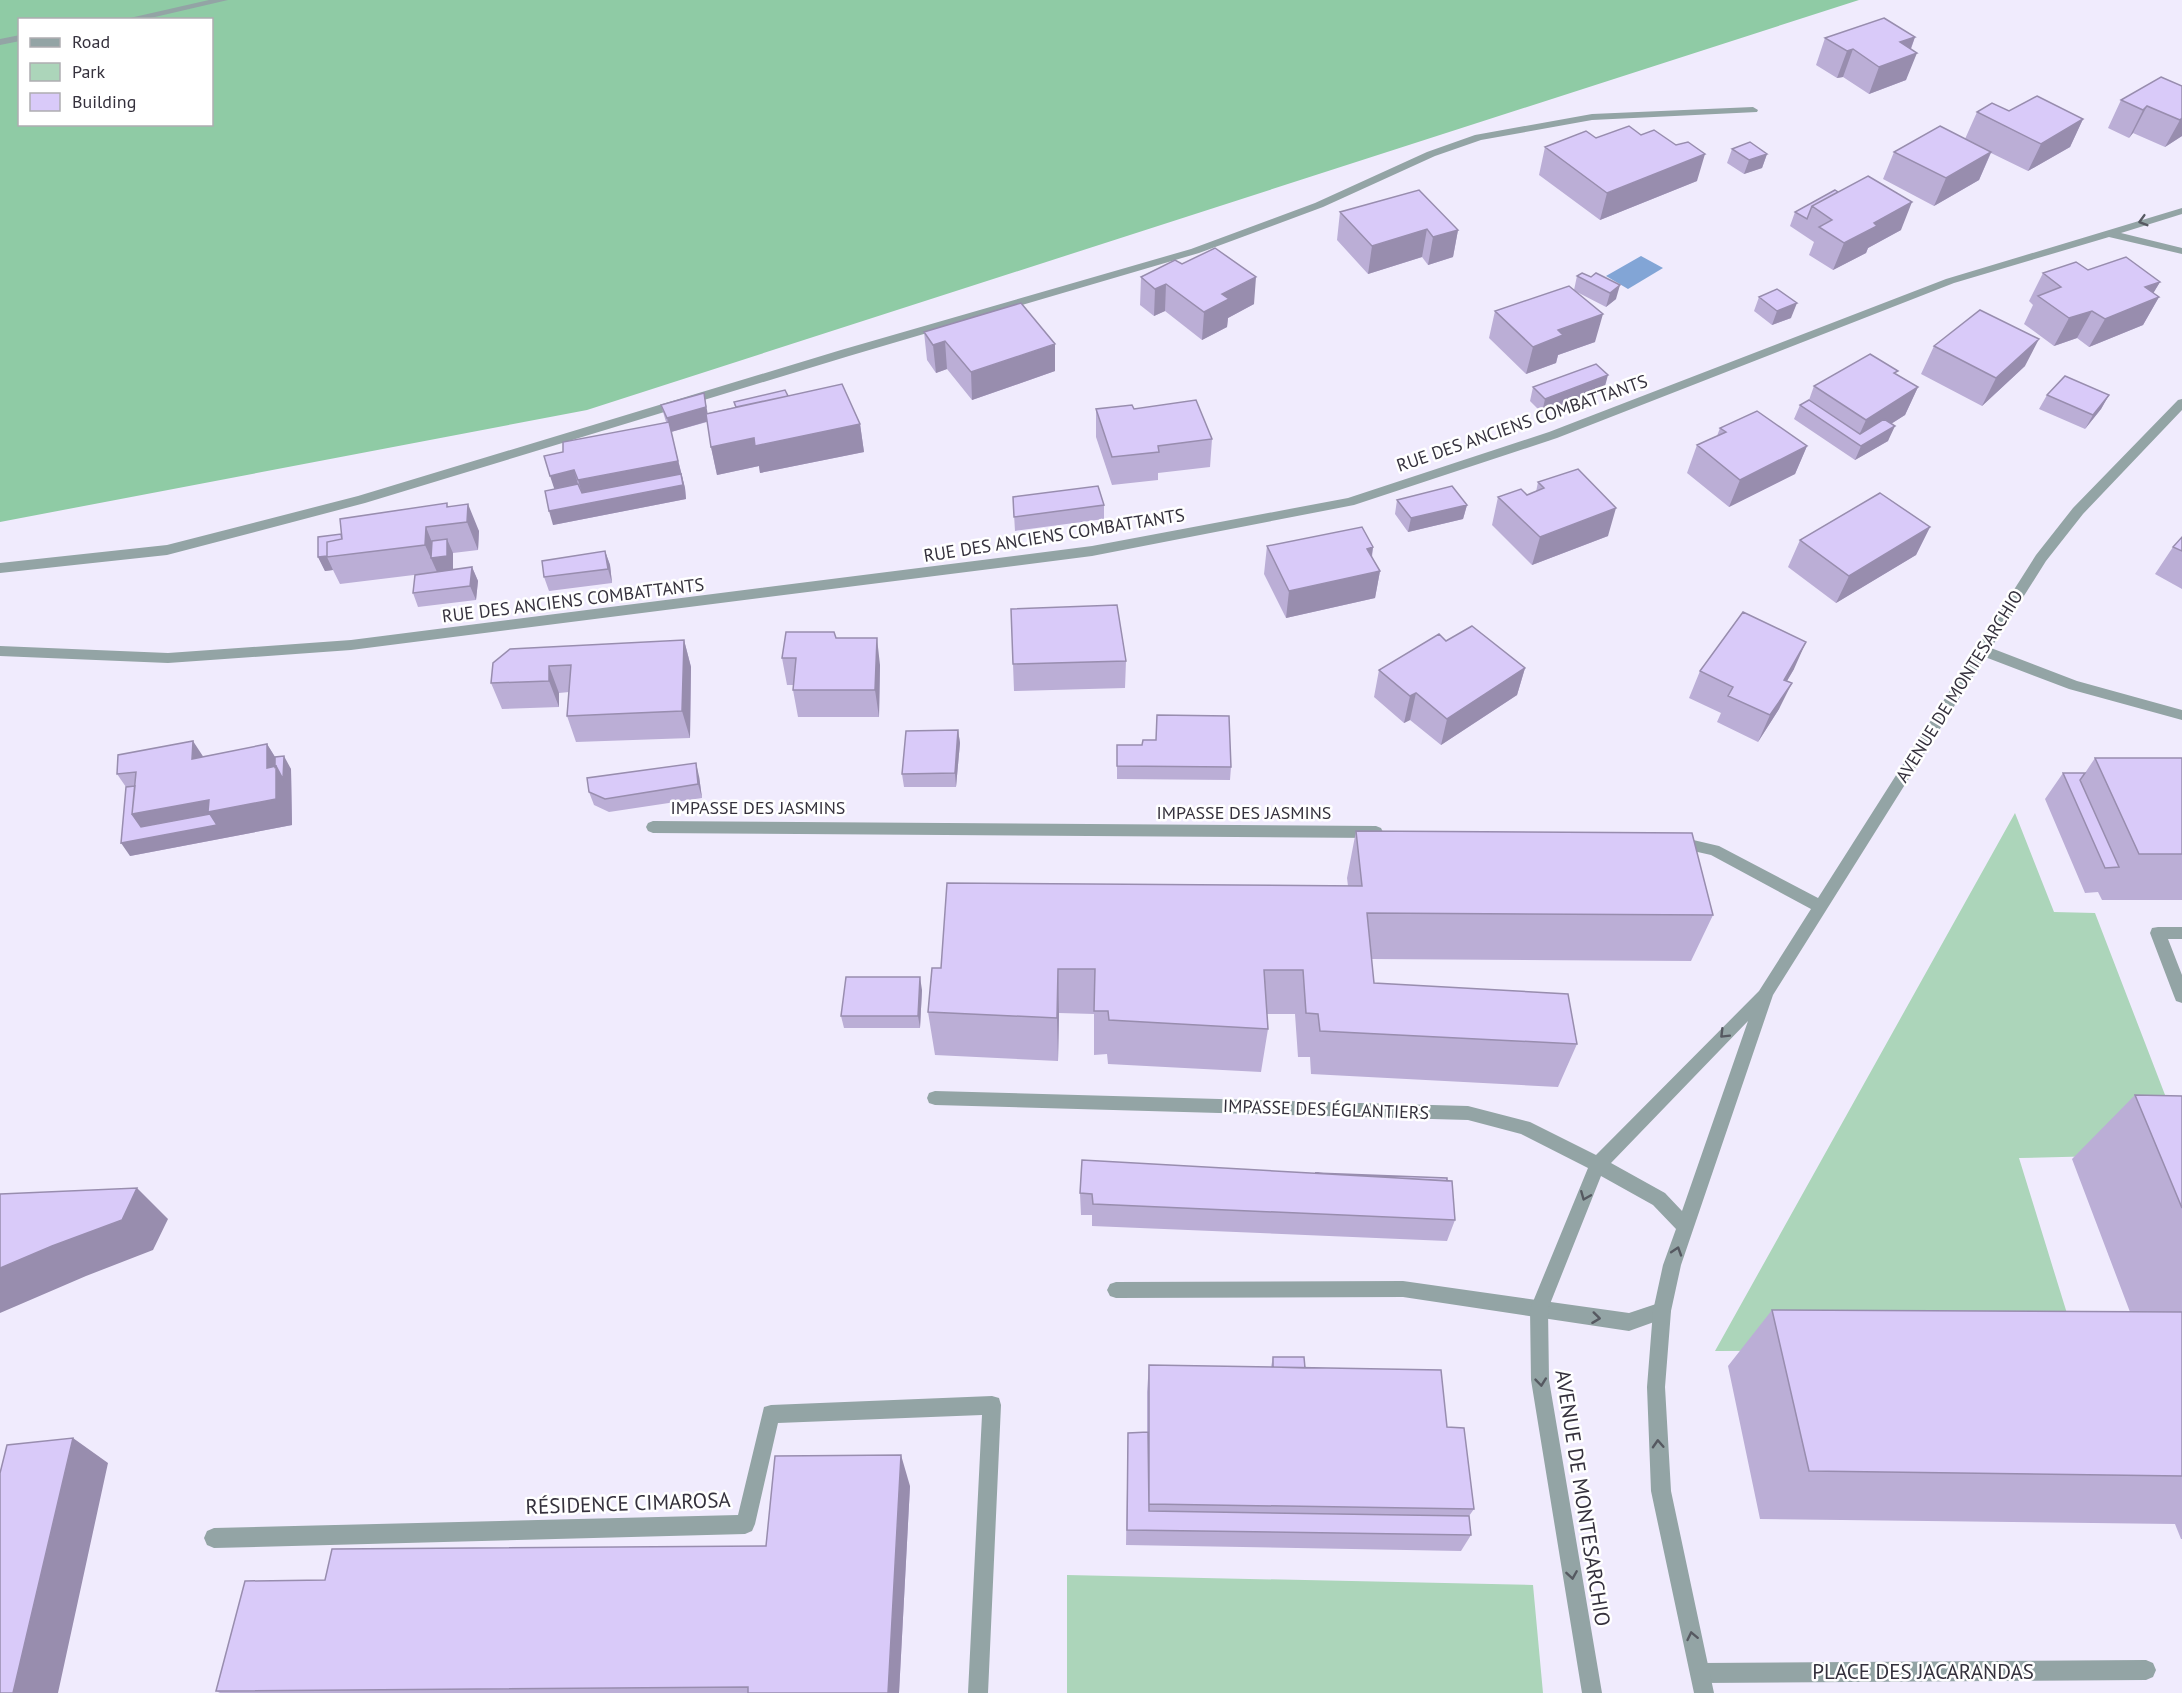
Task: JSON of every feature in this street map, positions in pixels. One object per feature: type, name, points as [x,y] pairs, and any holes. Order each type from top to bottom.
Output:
[{"type":"street","points":[[135,18],[223,0]]},
{"type":"street","points":[[0,42],[18,38]]},
{"type":"street","points":[[0,568],[167,550],[360,501],[627,421],[845,352],[1195,251],[1319,205],[1431,154],[1479,137],[1592,117],[1753,110]]},
{"type":"street","name":"RUE DES ANCIENS COMBATTANTS","points":[[0,651],[168,658],[351,645],[1092,551],[1349,502],[1553,435],[1950,281],[2182,210]]},
{"type":"street","points":[[2105,232],[2182,251]]},
{"type":"street","name":"AVENUE DE MONTESARCHIO","points":[[1592,1693],[1540,1380],[1539,1309],[1597,1166],[1766,993],[2041,558],[2078,511],[2182,404]]},
{"type":"street","points":[[1981,650],[2074,685],[2182,715]]},
{"type":"street","name":"IMPASSE DES JASMINS","points":[[653,827],[1396,832]]},
{"type":"street","points":[[1656,838],[1714,850],[1820,907]]},
{"type":"street","points":[[2182,933],[2158,933],[2182,996]]},
{"type":"street","name":"AVENUE DE MONTESARCHIO","points":[[1702,1683],[1660,1491],[1656,1387],[1662,1311],[1685,1226],[1766,993]]},
{"type":"street","name":"IMPASSE DES ÉGLANTIERS","points":[[935,1098],[1468,1113],[1524,1127],[1659,1198],[1685,1226]]},
{"type":"street","points":[[1116,1290],[1403,1289],[1629,1322],[1662,1311]]},
{"type":"street","name":"RÉSIDENCE CIMAROSA","points":[[214,1538],[745,1524],[771,1414],[992,1405],[978,1693]]},
{"type":"street","name":"PLACE DES JACARANDAS","points":[[1702,1683],[2146,1670]]},
{"type":"green space","points":[[0,0],[1859,0],[587,410],[0,522]]},
{"type":"green space","points":[[2015,813],[2054,912],[2095,913],[2182,1139],[2182,1154],[2019,1158],[2078,1349],[1715,1351]]},
{"type":"green space","points":[[1067,1575],[1533,1585],[1543,1693],[1067,1693]]},
{"type":"water","points":[[1641,256],[1663,268],[1628,289],[1606,276]]},
{"type":"building","points":[[1884,18],[1915,37],[1900,42],[1917,53],[1879,67],[1853,49],[1847,51],[1825,38]]},
{"type":"building","points":[[2161,77],[2182,86],[2182,118],[2180,120],[2147,106],[2143,110],[2121,100]]},
{"type":"building","points":[[2037,96],[2083,119],[2041,144],[1977,112],[1992,103],[2009,111]]},
{"type":"building","points":[[1629,126],[1641,135],[1654,130],[1676,145],[1688,142],[1705,154],[1607,193],[1545,147],[1586,131],[1596,138]]},
{"type":"building","points":[[1940,126],[1991,152],[1946,178],[1894,152]]},
{"type":"building","points":[[1750,142],[1767,154],[1749,160],[1732,149]]},
{"type":"building","points":[[1868,176],[1912,202],[1874,223],[1877,226],[1844,243],[1819,227],[1832,220],[1812,206]]},
{"type":"building","points":[[1419,190],[1458,230],[1433,237],[1427,229],[1372,246],[1340,212]]},
{"type":"building","points":[[1835,190],[1838,192],[1812,206],[1807,219],[1795,212]]},
{"type":"building","points":[[1215,248],[1256,277],[1222,294],[1229,299],[1204,312],[1166,284],[1155,289],[1141,277],[1175,260],[1182,264]]},
{"type":"building","points":[[2126,257],[2160,282],[2145,287],[2159,297],[2105,319],[2092,311],[2069,318],[2038,296],[2061,287],[2043,273],[2076,262],[2088,270]]},
{"type":"building","points":[[1582,273],[1591,277],[1596,273],[1620,285],[1610,293],[1577,276]]},
{"type":"building","points":[[1569,286],[1603,314],[1558,330],[1563,335],[1533,347],[1495,311]]},
{"type":"building","points":[[1777,289],[1797,303],[1777,311],[1759,297]]},
{"type":"building","points":[[1021,303],[1055,344],[971,372],[945,341],[933,345],[924,332]]},
{"type":"building","points":[[1980,310],[2039,339],[1996,378],[1934,346]]},
{"type":"building","points":[[1870,354],[1898,371],[1894,373],[1918,387],[1866,420],[1814,386]]},
{"type":"building","points":[[1596,364],[1608,375],[1545,399],[1533,387]]},
{"type":"building","points":[[2065,376],[2109,395],[2093,415],[2047,395]]},
{"type":"building","points":[[842,384],[860,424],[755,446],[754,438],[711,447],[706,414]]},
{"type":"building","points":[[785,390],[788,396],[736,407],[734,402]]},
{"type":"building","points":[[704,393],[706,407],[667,418],[661,405]]},
{"type":"building","points":[[1196,400],[1212,439],[1158,446],[1159,452],[1112,457],[1096,409],[1132,405],[1134,409]]},
{"type":"building","points":[[1809,400],[1860,434],[1884,419],[1895,426],[1861,446],[1800,405]]},
{"type":"building","points":[[1757,411],[1807,446],[1740,480],[1697,445],[1726,432],[1720,428]]},
{"type":"building","points":[[669,422],[678,461],[578,480],[574,470],[550,476],[544,456],[563,452],[563,442]]},
{"type":"building","points":[[1578,469],[1616,508],[1540,537],[1498,497],[1521,489],[1527,495],[1544,488],[1538,482]]},
{"type":"building","points":[[681,474],[683,485],[549,511],[545,491],[578,484],[582,493]]},
{"type":"building","points":[[1098,486],[1104,505],[1014,517],[1013,497]]},
{"type":"building","points":[[1452,486],[1467,505],[1411,518],[1397,500]]},
{"type":"building","points":[[1880,493],[1930,527],[1849,576],[1800,540]]},
{"type":"building","points":[[447,503],[447,507],[468,504],[467,522],[426,527],[425,545],[327,557],[327,542],[342,539],[340,519]]},
{"type":"building","points":[[1362,527],[1373,547],[1367,549],[1380,571],[1289,591],[1267,546]]},
{"type":"building","points":[[341,534],[342,539],[327,542],[327,556],[318,557],[318,537]]},
{"type":"building","points":[[2182,537],[2182,551],[2173,547]]},
{"type":"building","points":[[447,539],[447,556],[431,558],[432,541]]},
{"type":"building","points":[[605,551],[608,569],[544,577],[542,561]]},
{"type":"building","points":[[472,567],[470,586],[413,593],[415,575]]},
{"type":"building","points":[[1117,605],[1126,661],[1013,664],[1011,609]]},
{"type":"building","points":[[1743,612],[1806,642],[1784,680],[1792,683],[1770,715],[1728,696],[1733,687],[1700,671]]},
{"type":"building","points":[[1472,626],[1525,668],[1447,719],[1416,693],[1410,696],[1379,670],[1439,634],[1446,641]]},
{"type":"building","points":[[786,632],[834,632],[836,638],[877,638],[875,690],[793,690],[796,658],[782,658]]},
{"type":"building","points":[[684,640],[682,711],[567,716],[571,665],[549,666],[549,681],[491,683],[493,663],[510,649]]},
{"type":"building","points":[[1157,715],[1229,716],[1231,767],[1117,766],[1117,745],[1142,745],[1143,740],[1156,740]]},
{"type":"building","points":[[958,730],[955,773],[902,774],[906,731]]},
{"type":"building","points":[[193,741],[192,759],[267,744],[267,768],[276,766],[276,799],[208,812],[209,800],[132,814],[136,772],[117,774],[118,755]]},
{"type":"building","points":[[284,756],[283,779],[275,767],[275,757]]},
{"type":"building","points":[[2095,758],[2182,758],[2182,854],[2139,854]]},
{"type":"building","points":[[696,763],[698,784],[605,799],[589,792],[587,778]]},
{"type":"building","points":[[2063,773],[2085,773],[2080,780],[2119,867],[2105,868]]},
{"type":"building","points":[[135,786],[132,814],[141,827],[210,814],[217,825],[121,843],[126,787]]},
{"type":"building","points":[[1356,831],[1692,833],[1713,915],[1367,913],[1374,983],[1568,994],[1577,1044],[1320,1031],[1318,1014],[1306,1013],[1303,970],[1264,970],[1268,1029],[1109,1020],[1108,1011],[1094,1011],[1095,969],[1058,969],[1057,1018],[928,1012],[932,968],[941,968],[947,883],[1362,886]]},
{"type":"building","points":[[846,977],[920,977],[918,1016],[841,1016]]},
{"type":"building","points":[[2135,1095],[2182,1096],[2182,1208]]},
{"type":"building","points":[[1082,1160],[1452,1181],[1455,1220],[1093,1204],[1092,1194],[1080,1193]]},
{"type":"building","points":[[1315,1173],[1447,1178],[1447,1181]]},
{"type":"building","points":[[137,1188],[122,1220],[0,1268],[0,1194]]},
{"type":"building","points":[[1772,1310],[2182,1312],[2182,1476],[1809,1471]]},
{"type":"building","points":[[1273,1357],[1304,1357],[1305,1368],[1273,1367]]},
{"type":"building","points":[[1149,1365],[1441,1370],[1447,1427],[1464,1428],[1474,1509],[1149,1504]]},
{"type":"building","points":[[1148,1432],[1149,1511],[1469,1516],[1471,1535],[1127,1530],[1128,1433]]},
{"type":"building","points":[[73,1438],[13,1693],[0,1693],[0,1473],[7,1445]]},
{"type":"building","points":[[901,1455],[888,1693],[748,1693],[748,1687],[216,1691],[245,1581],[325,1580],[332,1549],[766,1546],[775,1456]]}]
